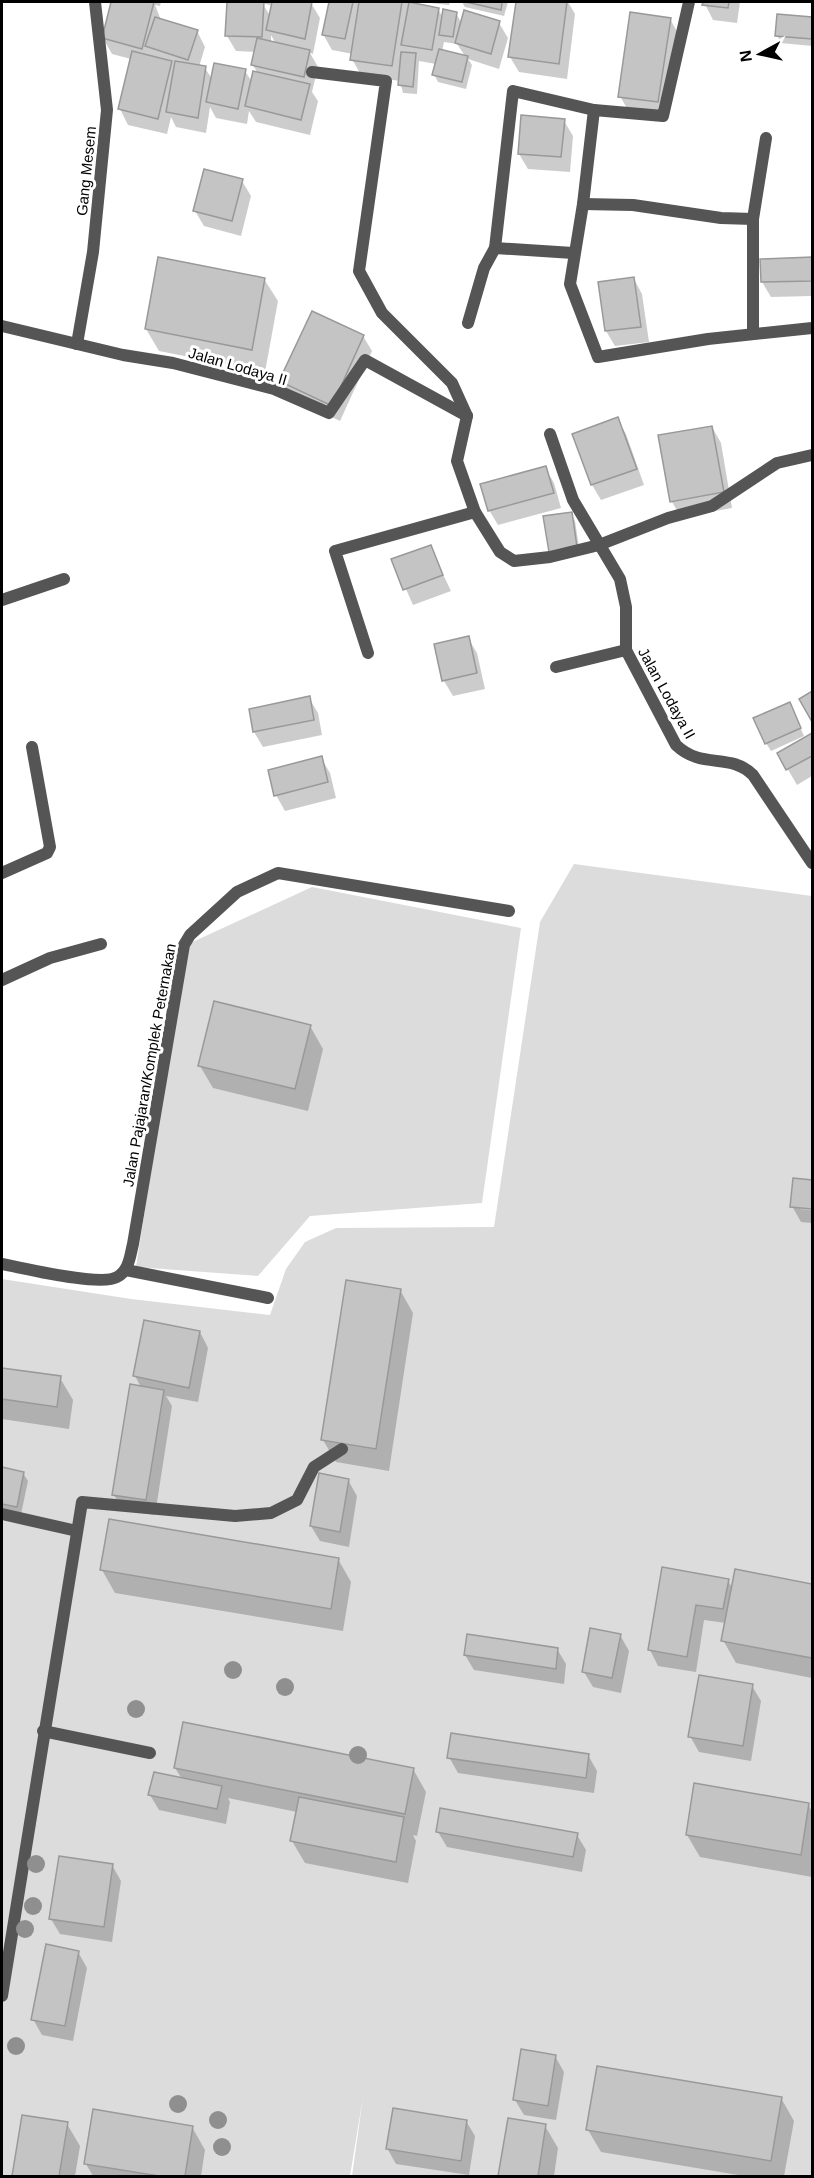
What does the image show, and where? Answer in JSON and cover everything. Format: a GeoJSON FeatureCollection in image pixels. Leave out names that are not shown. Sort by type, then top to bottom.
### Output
{"type":"FeatureCollection","features":[{"type":"Feature","properties":{"kind":"street","name":"Gang Mesem"},"geometry":{"type":"LineString","coordinates":[[77,344],[93,252],[107,110],[95,2]]}},
{"type":"Feature","properties":{"kind":"street"},"geometry":{"type":"LineString","coordinates":[[468,323],[484,268],[495,248],[513,91],[594,110],[663,117],[689,2]]}},
{"type":"Feature","properties":{"kind":"street"},"geometry":{"type":"LineString","coordinates":[[312,72],[386,81],[358,271],[381,313],[452,383],[468,416],[457,462],[475,512],[500,552],[514,561],[550,557],[599,545],[668,518],[712,506],[777,462],[813,455]]}},
{"type":"Feature","properties":{"kind":"street"},"geometry":{"type":"LineString","coordinates":[[594,110],[583,204],[573,253],[570,284],[598,357],[675,343],[813,328]]}},
{"type":"Feature","properties":{"kind":"street"},"geometry":{"type":"LineString","coordinates":[[753,334],[753,219],[766,138]]}},
{"type":"Feature","properties":{"kind":"street"},"geometry":{"type":"LineString","coordinates":[[583,204],[633,204],[721,218],[753,219]]}},
{"type":"Feature","properties":{"kind":"street"},"geometry":{"type":"LineString","coordinates":[[495,248],[573,253]]}},
{"type":"Feature","properties":{"kind":"street","name":"Jalan Lodaya II"},"geometry":{"type":"LineString","coordinates":[[2,326],[123,355],[173,363],[274,389],[329,413],[365,360],[468,416]]}},
{"type":"Feature","properties":{"kind":"street","name":"Jalan Lodaya II"},"geometry":{"type":"LineString","coordinates":[[550,434],[573,500],[620,579],[624,591],[626,650],[676,745],[687,756],[745,766],[813,863]]}},
{"type":"Feature","properties":{"kind":"street"},"geometry":{"type":"LineString","coordinates":[[368,653],[335,551],[475,512]]}},
{"type":"Feature","properties":{"kind":"street"},"geometry":{"type":"LineString","coordinates":[[2,600],[64,579]]}},
{"type":"Feature","properties":{"kind":"street"},"geometry":{"type":"LineString","coordinates":[[556,666],[626,650]]}},
{"type":"Feature","properties":{"kind":"street"},"geometry":{"type":"LineString","coordinates":[[2,873],[47,853],[50,847],[32,747]]}},
{"type":"Feature","properties":{"kind":"street","name":"Jalan Pajajaran/Komplek Peternakan"},"geometry":{"type":"LineString","coordinates":[[126,1270],[133,1244],[184,945],[190,935],[237,892],[278,873],[509,911]]}},
{"type":"Feature","properties":{"kind":"street"},"geometry":{"type":"LineString","coordinates":[[2,980],[50,958],[101,944]]}},
{"type":"Feature","properties":{"kind":"street"},"geometry":{"type":"LineString","coordinates":[[2,1264],[98,1281],[116,1278],[126,1270],[268,1298]]}},
{"type":"Feature","properties":{"kind":"street"},"geometry":{"type":"LineString","coordinates":[[2,1996],[43,1731],[82,1502],[235,1516],[271,1513],[297,1500],[314,1467],[342,1449]]}},
{"type":"Feature","properties":{"kind":"street"},"geometry":{"type":"LineString","coordinates":[[2,1514],[77,1530]]}},
{"type":"Feature","properties":{"kind":"street"},"geometry":{"type":"LineString","coordinates":[[43,1731],[150,1753]]}},
{"type":"Feature","properties":{"kind":"shaded area"},"geometry":{"type":"Polygon","coordinates":[[[574,864],[812,896],[812,2176],[352,2176],[363,2097],[350,2176],[2,2176],[2,1279],[131,1299],[270,1315],[286,1269],[305,1242],[336,1228],[494,1227],[540,922],[574,864]]]}},
{"type":"Feature","properties":{"kind":"shaded area"},"geometry":{"type":"Polygon","coordinates":[[[312,887],[521,928],[482,1203],[310,1216],[258,1276],[136,1267],[186,945],[312,887]]]}},
{"type":"Feature","properties":{"kind":"building"},"geometry":{"type":"Polygon","coordinates":[[[111,2],[154,2],[142,49],[102,38],[111,2]]]}},
{"type":"Feature","properties":{"kind":"building"},"geometry":{"type":"Polygon","coordinates":[[[227,2],[264,2],[262,37],[225,36],[227,2]]]}},
{"type":"Feature","properties":{"kind":"building"},"geometry":{"type":"Polygon","coordinates":[[[272,2],[312,2],[305,39],[266,30],[272,2]]]}},
{"type":"Feature","properties":{"kind":"building"},"geometry":{"type":"Polygon","coordinates":[[[329,2],[353,2],[345,39],[322,35],[329,2]]]}},
{"type":"Feature","properties":{"kind":"building"},"geometry":{"type":"Polygon","coordinates":[[[359,2],[402,2],[392,66],[350,60],[359,2]]]}},
{"type":"Feature","properties":{"kind":"building"},"geometry":{"type":"Polygon","coordinates":[[[409,2],[439,8],[432,50],[401,45],[409,2]]]}},
{"type":"Feature","properties":{"kind":"building"},"geometry":{"type":"Polygon","coordinates":[[[466,2],[502,2],[501,10],[466,2]]]}},
{"type":"Feature","properties":{"kind":"building"},"geometry":{"type":"Polygon","coordinates":[[[516,2],[567,2],[559,64],[508,57],[516,2]]]}},
{"type":"Feature","properties":{"kind":"building"},"geometry":{"type":"Polygon","coordinates":[[[703,2],[729,2],[728,8],[702,5],[703,2]]]}},
{"type":"Feature","properties":{"kind":"building"},"geometry":{"type":"Polygon","coordinates":[[[443,9],[457,12],[453,37],[439,35],[443,9]]]}},
{"type":"Feature","properties":{"kind":"building"},"geometry":{"type":"Polygon","coordinates":[[[464,10],[500,21],[491,54],[455,43],[464,10]]]}},
{"type":"Feature","properties":{"kind":"building"},"geometry":{"type":"Polygon","coordinates":[[[630,12],[671,18],[658,102],[618,97],[630,12]]]}},
{"type":"Feature","properties":{"kind":"building"},"geometry":{"type":"Polygon","coordinates":[[[777,14],[812,17],[812,39],[775,36],[777,14]]]}},
{"type":"Feature","properties":{"kind":"building"},"geometry":{"type":"Polygon","coordinates":[[[155,17],[198,30],[188,60],[145,46],[155,17]]]}},
{"type":"Feature","properties":{"kind":"building"},"geometry":{"type":"Polygon","coordinates":[[[257,38],[310,50],[304,77],[251,65],[257,38]]]}},
{"type":"Feature","properties":{"kind":"building"},"geometry":{"type":"Polygon","coordinates":[[[439,49],[468,56],[462,82],[432,75],[439,49]]]}},
{"type":"Feature","properties":{"kind":"building"},"geometry":{"type":"Polygon","coordinates":[[[132,51],[172,61],[158,119],[118,109],[132,51]]]}},
{"type":"Feature","properties":{"kind":"building"},"geometry":{"type":"Polygon","coordinates":[[[401,52],[416,53],[413,87],[398,85],[401,52]]]}},
{"type":"Feature","properties":{"kind":"building"},"geometry":{"type":"Polygon","coordinates":[[[175,61],[206,66],[198,118],[166,112],[175,61]]]}},
{"type":"Feature","properties":{"kind":"building"},"geometry":{"type":"Polygon","coordinates":[[[214,63],[246,69],[238,109],[206,102],[214,63]]]}},
{"type":"Feature","properties":{"kind":"building"},"geometry":{"type":"Polygon","coordinates":[[[253,71],[310,84],[301,120],[245,106],[253,71]]]}},
{"type":"Feature","properties":{"kind":"building"},"geometry":{"type":"Polygon","coordinates":[[[521,115],[565,119],[561,157],[518,154],[521,115]]]}},
{"type":"Feature","properties":{"kind":"building"},"geometry":{"type":"Polygon","coordinates":[[[204,169],[243,179],[232,221],[193,211],[204,169]]]}},
{"type":"Feature","properties":{"kind":"building"},"geometry":{"type":"Polygon","coordinates":[[[158,257],[265,278],[252,350],[145,329],[158,257]]]}},
{"type":"Feature","properties":{"kind":"building"},"geometry":{"type":"Polygon","coordinates":[[[812,257],[812,281],[761,282],[760,259],[812,257]]]}},
{"type":"Feature","properties":{"kind":"building"},"geometry":{"type":"Polygon","coordinates":[[[634,277],[641,327],[605,331],[598,282],[634,277]]]}},
{"type":"Feature","properties":{"kind":"building"},"geometry":{"type":"Polygon","coordinates":[[[312,311],[364,335],[332,406],[279,381],[312,311]]]}},
{"type":"Feature","properties":{"kind":"building"},"geometry":{"type":"Polygon","coordinates":[[[618,417],[637,469],[591,485],[572,434],[618,417]]]}},
{"type":"Feature","properties":{"kind":"building"},"geometry":{"type":"Polygon","coordinates":[[[712,426],[724,492],[670,502],[658,435],[712,426]]]}},
{"type":"Feature","properties":{"kind":"building"},"geometry":{"type":"Polygon","coordinates":[[[546,466],[554,493],[488,511],[480,484],[546,466]]]}},
{"type":"Feature","properties":{"kind":"building"},"geometry":{"type":"Polygon","coordinates":[[[572,512],[577,547],[549,552],[543,516],[572,512]]]}},
{"type":"Feature","properties":{"kind":"building"},"geometry":{"type":"Polygon","coordinates":[[[431,545],[443,575],[403,590],[391,559],[431,545]]]}},
{"type":"Feature","properties":{"kind":"building"},"geometry":{"type":"Polygon","coordinates":[[[469,636],[477,673],[442,681],[434,644],[469,636]]]}},
{"type":"Feature","properties":{"kind":"building"},"geometry":{"type":"Polygon","coordinates":[[[812,691],[812,719],[811,720],[799,699],[812,691]]]}},
{"type":"Feature","properties":{"kind":"building"},"geometry":{"type":"Polygon","coordinates":[[[310,696],[314,720],[253,732],[249,709],[310,696]]]}},
{"type":"Feature","properties":{"kind":"building"},"geometry":{"type":"Polygon","coordinates":[[[790,702],[801,728],[765,744],[753,718],[790,702]]]}},
{"type":"Feature","properties":{"kind":"building"},"geometry":{"type":"Polygon","coordinates":[[[812,733],[812,756],[786,770],[777,753],[812,733]]]}},
{"type":"Feature","properties":{"kind":"building"},"geometry":{"type":"Polygon","coordinates":[[[322,756],[328,782],[274,796],[268,770],[322,756]]]}},
{"type":"Feature","properties":{"kind":"building"},"geometry":{"type":"Polygon","coordinates":[[[214,1001],[311,1025],[295,1089],[198,1066],[214,1001]]]}},
{"type":"Feature","properties":{"kind":"building"},"geometry":{"type":"Polygon","coordinates":[[[793,1178],[812,1180],[812,1209],[790,1207],[793,1178]]]}},
{"type":"Feature","properties":{"kind":"building"},"geometry":{"type":"Polygon","coordinates":[[[346,1280],[401,1289],[376,1449],[321,1440],[346,1280]]]}},
{"type":"Feature","properties":{"kind":"building"},"geometry":{"type":"Polygon","coordinates":[[[144,1320],[200,1331],[189,1388],[133,1376],[144,1320]]]}},
{"type":"Feature","properties":{"kind":"building"},"geometry":{"type":"Polygon","coordinates":[[[2,1368],[61,1376],[57,1407],[2,1399],[2,1368]]]}},
{"type":"Feature","properties":{"kind":"building"},"geometry":{"type":"Polygon","coordinates":[[[130,1384],[164,1390],[146,1500],[112,1495],[130,1384]]]}},
{"type":"Feature","properties":{"kind":"building"},"geometry":{"type":"Polygon","coordinates":[[[2,1467],[24,1472],[17,1507],[2,1504],[2,1467]]]}},
{"type":"Feature","properties":{"kind":"building"},"geometry":{"type":"Polygon","coordinates":[[[319,1473],[349,1479],[340,1532],[310,1526],[319,1473]]]}},
{"type":"Feature","properties":{"kind":"building"},"geometry":{"type":"Polygon","coordinates":[[[109,1519],[339,1558],[331,1609],[100,1570],[109,1519]]]}},
{"type":"Feature","properties":{"kind":"building"},"geometry":{"type":"Polygon","coordinates":[[[662,1567],[729,1579],[723,1609],[696,1605],[687,1657],[648,1650],[662,1567]]]}},
{"type":"Feature","properties":{"kind":"building"},"geometry":{"type":"Polygon","coordinates":[[[735,1569],[812,1584],[812,1658],[721,1641],[735,1569]]]}},
{"type":"Feature","properties":{"kind":"building"},"geometry":{"type":"Polygon","coordinates":[[[590,1628],[621,1634],[612,1678],[582,1672],[590,1628]]]}},
{"type":"Feature","properties":{"kind":"building"},"geometry":{"type":"Polygon","coordinates":[[[467,1634],[558,1648],[556,1669],[464,1655],[467,1634]]]}},
{"type":"Feature","properties":{"kind":"building"},"geometry":{"type":"Polygon","coordinates":[[[699,1675],[753,1684],[743,1746],[688,1737],[699,1675]]]}},
{"type":"Feature","properties":{"kind":"building"},"geometry":{"type":"Polygon","coordinates":[[[183,1722],[414,1768],[405,1814],[174,1768],[183,1722]]]}},
{"type":"Feature","properties":{"kind":"building"},"geometry":{"type":"Polygon","coordinates":[[[451,1733],[589,1754],[586,1778],[447,1758],[451,1733]]]}},
{"type":"Feature","properties":{"kind":"building"},"geometry":{"type":"Polygon","coordinates":[[[154,1772],[222,1786],[217,1809],[148,1795],[154,1772]]]}},
{"type":"Feature","properties":{"kind":"building"},"geometry":{"type":"Polygon","coordinates":[[[694,1783],[809,1803],[801,1855],[686,1835],[694,1783]]]}},
{"type":"Feature","properties":{"kind":"building"},"geometry":{"type":"Polygon","coordinates":[[[299,1797],[404,1817],[396,1862],[290,1841],[299,1797]]]}},
{"type":"Feature","properties":{"kind":"building"},"geometry":{"type":"Polygon","coordinates":[[[440,1808],[578,1833],[573,1857],[436,1832],[440,1808]]]}},
{"type":"Feature","properties":{"kind":"building"},"geometry":{"type":"Polygon","coordinates":[[[59,1856],[113,1864],[104,1927],[49,1919],[59,1856]]]}},
{"type":"Feature","properties":{"kind":"building"},"geometry":{"type":"Polygon","coordinates":[[[46,1944],[79,1951],[65,2026],[31,2020],[46,1944]]]}},
{"type":"Feature","properties":{"kind":"building"},"geometry":{"type":"Polygon","coordinates":[[[521,2049],[556,2055],[548,2106],[513,2100],[521,2049]]]}},
{"type":"Feature","properties":{"kind":"building"},"geometry":{"type":"Polygon","coordinates":[[[597,2066],[782,2097],[771,2161],[586,2130],[597,2066]]]}},
{"type":"Feature","properties":{"kind":"building"},"geometry":{"type":"Polygon","coordinates":[[[393,2108],[467,2120],[461,2161],[386,2149],[393,2108]]]}},
{"type":"Feature","properties":{"kind":"building"},"geometry":{"type":"Polygon","coordinates":[[[93,2109],[193,2126],[185,2176],[159,2176],[84,2164],[93,2109]]]}},
{"type":"Feature","properties":{"kind":"building"},"geometry":{"type":"Polygon","coordinates":[[[22,2115],[68,2122],[59,2176],[12,2176],[22,2115]]]}},
{"type":"Feature","properties":{"kind":"building"},"geometry":{"type":"Polygon","coordinates":[[[508,2118],[546,2124],[538,2176],[498,2176],[508,2118]]]}}]}
